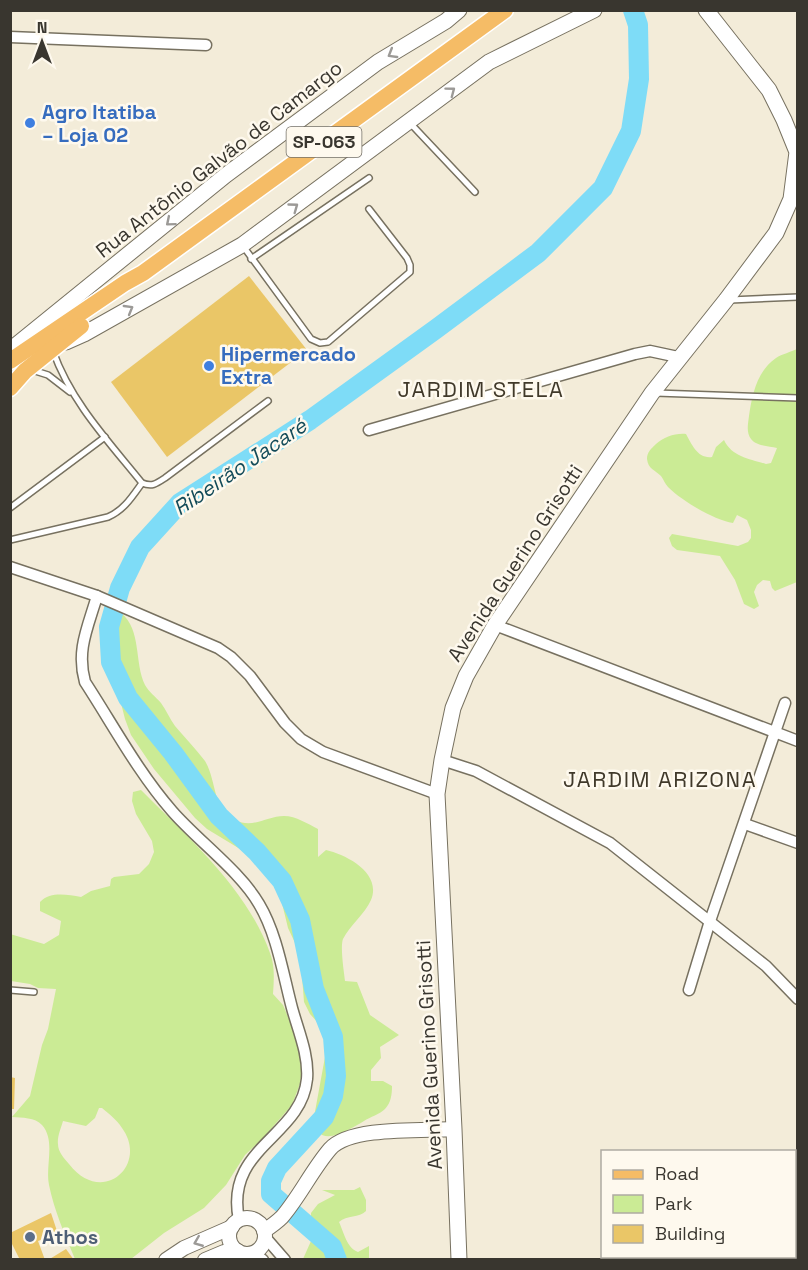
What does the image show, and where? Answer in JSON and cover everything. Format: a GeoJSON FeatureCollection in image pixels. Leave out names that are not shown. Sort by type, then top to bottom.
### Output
{"type":"FeatureCollection","features":[{"type":"Feature","properties":{"kind":"main road","name":"Rua Antônio Galvão de Camargo"},"geometry":{"type":"LineString","coordinates":[[10,350],[226,175],[378,62],[446,21],[459,10]]}},
{"type":"Feature","properties":{"kind":"main road","name":"SP-063"},"geometry":{"type":"LineString","coordinates":[[10,361],[143,273],[505,10]]}},
{"type":"Feature","properties":{"kind":"main road"},"geometry":{"type":"LineString","coordinates":[[55,347],[93,329],[242,245],[489,62],[594,10]]}},
{"type":"Feature","properties":{"kind":"main road","name":"Avenida Guerino Grisotti"},"geometry":{"type":"LineString","coordinates":[[459,1260],[437,794],[453,708],[466,676],[495,625],[652,393],[776,233],[791,199],[797,152],[784,120],[769,90],[706,10]]}},
{"type":"Feature","properties":{"kind":"main road","name":"SP-063"},"geometry":{"type":"LineString","coordinates":[[10,388],[28,368],[128,289],[143,273]]}},
{"type":"Feature","properties":{"kind":"street"},"geometry":{"type":"LineString","coordinates":[[10,37],[206,45]]}},
{"type":"Feature","properties":{"kind":"street"},"geometry":{"type":"LineString","coordinates":[[369,430],[635,354],[650,351],[678,357]]}},
{"type":"Feature","properties":{"kind":"street"},"geometry":{"type":"LineString","coordinates":[[10,567],[98,596],[218,648],[250,676],[285,723],[301,739],[323,752],[437,794]]}},
{"type":"Feature","properties":{"kind":"street"},"geometry":{"type":"LineString","coordinates":[[98,596],[82,644],[81,666],[85,682],[149,781],[172,811],[246,886],[259,904],[270,928],[308,1068],[305,1091],[294,1113],[249,1161],[241,1176],[235,1223],[229,1238],[233,1247],[229,1254]]}},
{"type":"Feature","properties":{"kind":"street"},"geometry":{"type":"LineString","coordinates":[[495,625],[798,741]]}},
{"type":"Feature","properties":{"kind":"street"},"geometry":{"type":"LineString","coordinates":[[689,990],[710,921],[785,703]]}},
{"type":"Feature","properties":{"kind":"street"},"geometry":{"type":"LineString","coordinates":[[442,760],[476,771],[610,843],[766,966],[798,999]]}},
{"type":"Feature","properties":{"kind":"street"},"geometry":{"type":"LineString","coordinates":[[745,824],[798,843]]}},
{"type":"Feature","properties":{"kind":"street"},"geometry":{"type":"LineString","coordinates":[[204,1260],[229,1254],[248,1253],[258,1256],[264,1234],[281,1218],[330,1148],[342,1139],[375,1133],[454,1130]]}},
{"type":"Feature","properties":{"kind":"street"},"geometry":{"type":"LineString","coordinates":[[166,1260],[184,1248],[249,1218],[259,1222],[264,1234],[285,1260]]}},
{"type":"Feature","properties":{"kind":"lane"},"geometry":{"type":"LineString","coordinates":[[410,122],[475,192]]}},
{"type":"Feature","properties":{"kind":"lane"},"geometry":{"type":"LineString","coordinates":[[251,259],[369,178]]}},
{"type":"Feature","properties":{"kind":"lane"},"geometry":{"type":"LineString","coordinates":[[242,245],[311,339],[320,344],[328,342],[410,273],[407,258],[369,209]]}},
{"type":"Feature","properties":{"kind":"lane"},"geometry":{"type":"LineString","coordinates":[[260,232],[272,246]]}},
{"type":"Feature","properties":{"kind":"lane"},"geometry":{"type":"LineString","coordinates":[[726,300],[798,297]]}},
{"type":"Feature","properties":{"kind":"lane"},"geometry":{"type":"LineString","coordinates":[[55,347],[65,380],[75,397],[142,483],[150,486],[156,484],[268,401]]}},
{"type":"Feature","properties":{"kind":"lane"},"geometry":{"type":"LineString","coordinates":[[28,368],[48,375],[75,397]]}},
{"type":"Feature","properties":{"kind":"lane"},"geometry":{"type":"LineString","coordinates":[[652,393],[798,398]]}},
{"type":"Feature","properties":{"kind":"lane"},"geometry":{"type":"LineString","coordinates":[[10,508],[105,437]]}},
{"type":"Feature","properties":{"kind":"lane"},"geometry":{"type":"LineString","coordinates":[[10,540],[108,518],[118,513],[126,505],[142,483]]}},
{"type":"Feature","properties":{"kind":"lane"},"geometry":{"type":"LineString","coordinates":[[10,990],[34,992]]}},
{"type":"Feature","properties":{"kind":"green space"},"geometry":{"type":"Polygon","coordinates":[[[797,349],[797,582],[775,591],[770,581],[763,580],[754,592],[759,606],[754,609],[744,604],[735,580],[720,556],[677,550],[672,546],[669,538],[672,534],[738,546],[748,542],[751,538],[747,520],[737,515],[733,523],[725,521],[690,504],[668,487],[661,476],[649,465],[647,457],[651,449],[663,439],[686,434],[699,454],[703,456],[712,457],[716,447],[724,440],[727,446],[737,454],[766,464],[771,463],[777,448],[756,443],[748,434],[752,400],[756,384],[770,363],[797,349]]]}},
{"type":"Feature","properties":{"kind":"green space"},"geometry":{"type":"Polygon","coordinates":[[[121,613],[128,620],[135,637],[145,685],[161,703],[175,726],[205,761],[222,809],[235,820],[248,823],[284,816],[302,821],[318,829],[318,857],[326,850],[343,856],[360,867],[372,882],[371,900],[343,939],[345,981],[357,982],[370,1015],[399,1035],[380,1047],[381,1058],[371,1070],[371,1081],[383,1081],[392,1086],[389,1104],[385,1109],[342,1133],[326,1136],[320,1134],[316,1128],[314,1117],[325,1057],[325,1038],[320,1025],[310,1014],[304,1002],[301,963],[297,947],[288,928],[280,895],[256,862],[240,849],[207,829],[195,818],[154,769],[131,735],[109,656],[112,627],[121,613]]]}},
{"type":"Feature","properties":{"kind":"green space"},"geometry":{"type":"Polygon","coordinates":[[[141,790],[177,826],[214,865],[247,907],[272,958],[273,994],[283,1005],[294,1031],[302,1069],[300,1084],[292,1105],[245,1155],[226,1185],[204,1208],[164,1233],[131,1259],[75,1259],[49,1185],[49,1146],[46,1131],[36,1121],[12,1117],[30,1096],[56,989],[38,988],[30,984],[11,981],[10,934],[44,944],[59,935],[61,921],[40,911],[40,902],[49,896],[81,897],[91,891],[110,886],[111,879],[114,877],[139,874],[149,864],[154,852],[152,841],[136,814],[132,801],[133,792],[141,790]],[[99,1108],[95,1118],[86,1126],[63,1121],[58,1138],[59,1150],[69,1164],[82,1176],[95,1182],[107,1181],[118,1176],[126,1167],[130,1155],[129,1142],[122,1128],[102,1108],[99,1108]]]}},
{"type":"Feature","properties":{"kind":"green space"},"geometry":{"type":"Polygon","coordinates":[[[360,1187],[366,1200],[366,1211],[339,1222],[346,1240],[354,1250],[358,1252],[369,1246],[369,1259],[303,1259],[311,1241],[311,1213],[318,1204],[335,1195],[322,1190],[354,1190],[360,1187]]]}},
{"type":"Feature","properties":{"kind":"building","name":"Hipermercado Extra"},"geometry":{"type":"Polygon","coordinates":[[[249,276],[307,350],[167,457],[111,382],[249,276]]]}},
{"type":"Feature","properties":{"kind":"building"},"geometry":{"type":"Polygon","coordinates":[[[10,1077],[15,1078],[14,1109],[10,1109],[10,1077]]]}},
{"type":"Feature","properties":{"kind":"building","name":"Athos"},"geometry":{"type":"Polygon","coordinates":[[[51,1213],[58,1234],[38,1241],[45,1260],[20,1260],[10,1240],[10,1233],[51,1213]]]}},
{"type":"Feature","properties":{"kind":"building","name":"Athos"},"geometry":{"type":"Polygon","coordinates":[[[66,1249],[74,1260],[48,1260],[66,1249]]]}},
{"type":"Feature","properties":{"kind":"waterway","name":"Ribeirão Jacaré"},"geometry":{"type":"LineString","coordinates":[[337,1260],[332,1247],[271,1194],[271,1181],[277,1168],[324,1117],[333,1096],[336,1076],[333,1037],[314,989],[300,920],[282,881],[257,852],[219,816],[173,753],[128,698],[111,662],[109,627],[120,588],[140,547],[180,503],[310,420],[436,329],[538,253],[603,188],[631,131],[639,79],[638,25],[633,10]]}},
{"type":"Feature","properties":{"kind":"place","name":"Agro Itatiba – Loja 02"},"geometry":{"type":"Point","coordinates":[30,123]}},
{"type":"Feature","properties":{"kind":"place","name":"Hipermercado Extra"},"geometry":{"type":"Point","coordinates":[209,366]}},
{"type":"Feature","properties":{"kind":"place","name":"Athos"},"geometry":{"type":"Point","coordinates":[30,1237]}},
{"type":"Feature","properties":{"kind":"district","name":"JARDIM STELA"},"geometry":{"type":"Point","coordinates":[481,389]}},
{"type":"Feature","properties":{"kind":"district","name":"JARDIM ARIZONA"},"geometry":{"type":"Point","coordinates":[660,779]}}]}
